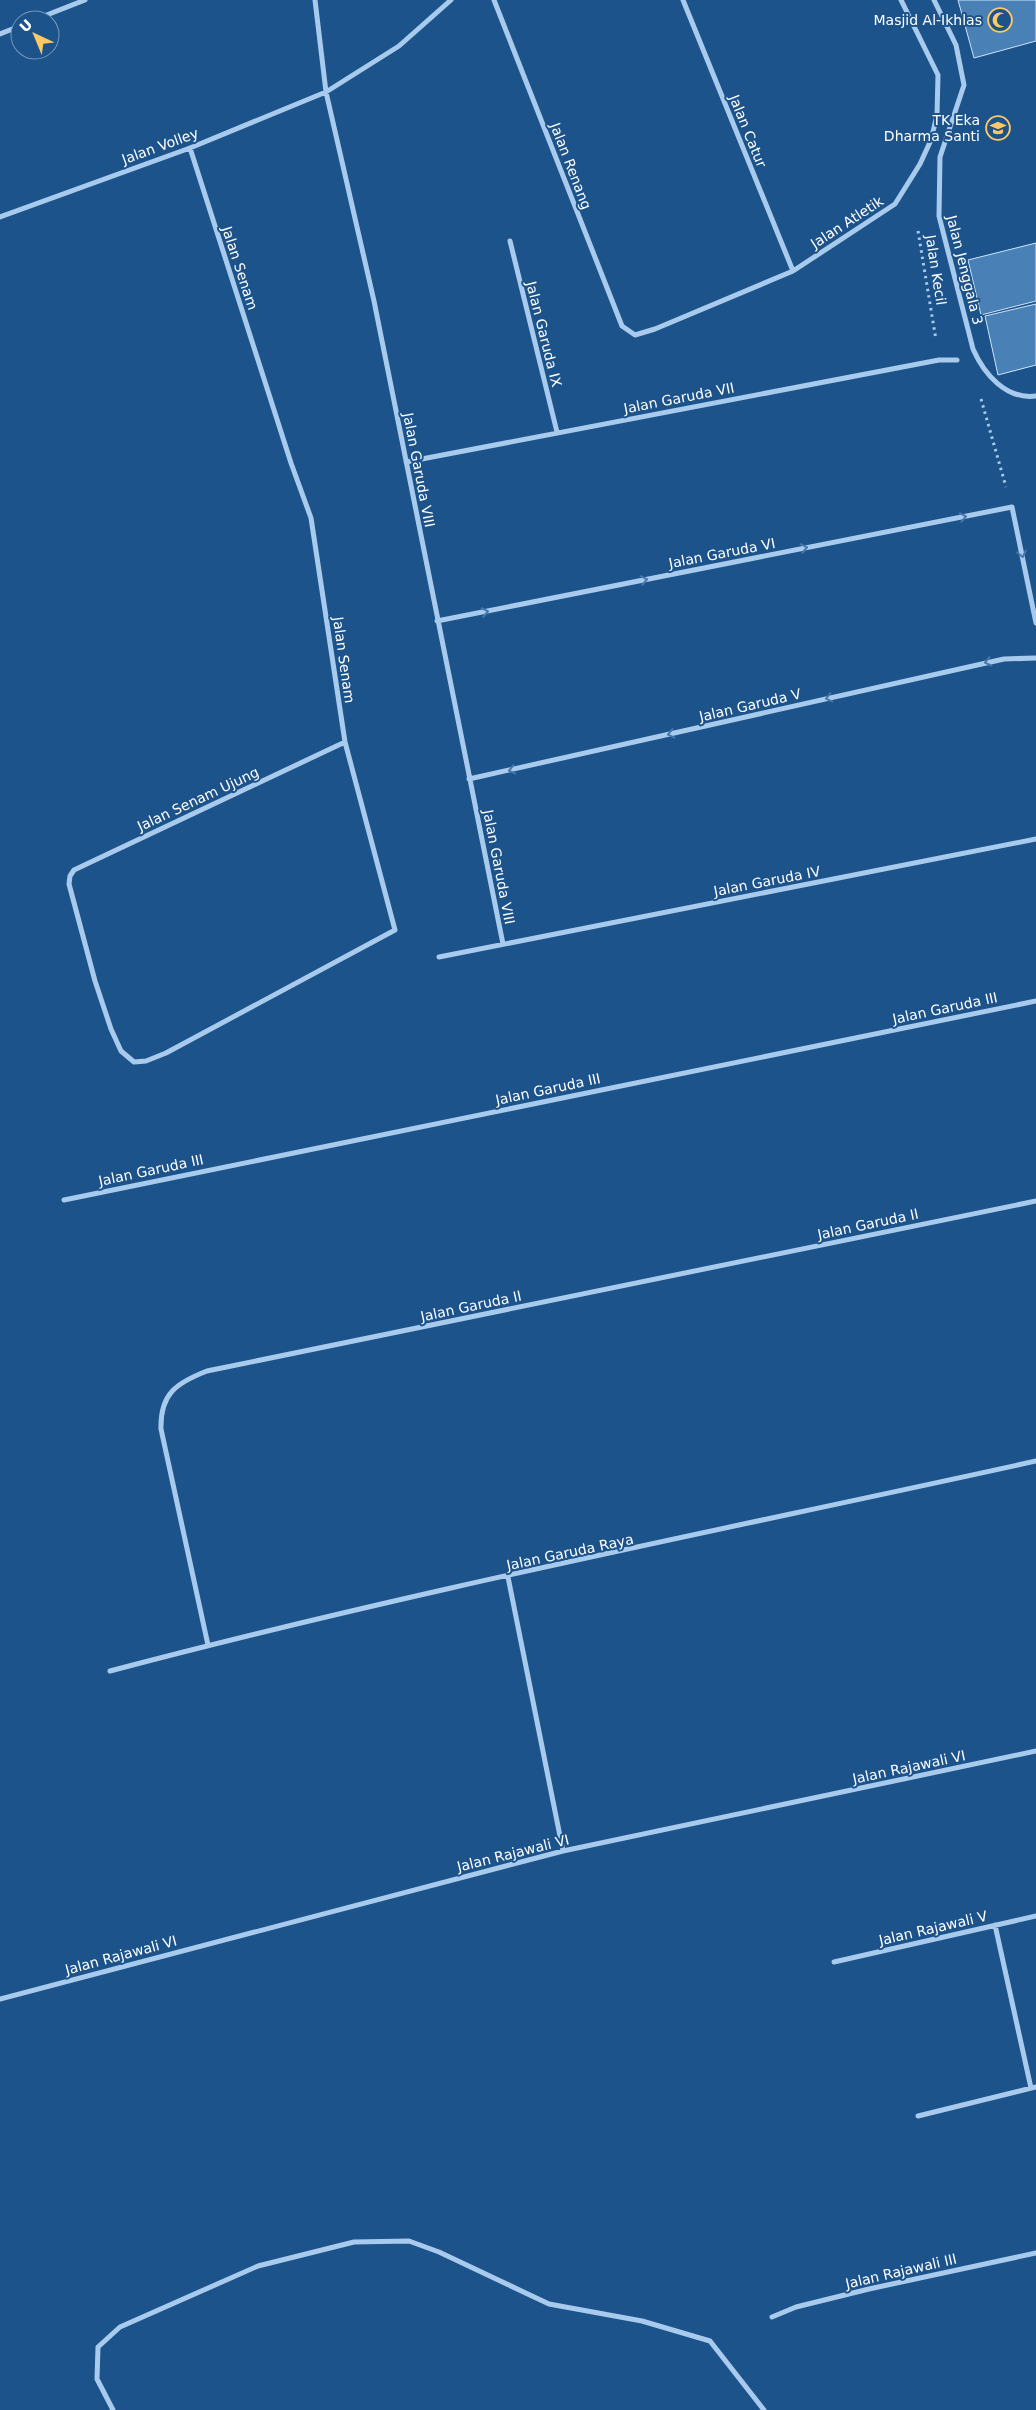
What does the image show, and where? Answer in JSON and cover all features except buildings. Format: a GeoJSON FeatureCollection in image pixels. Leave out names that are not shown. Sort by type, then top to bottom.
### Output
{"type":"FeatureCollection","features":[{"type":"Feature","properties":{"kind":"street"},"geometry":{"type":"LineString","coordinates":[[59,10],[84,0]]}},
{"type":"Feature","properties":{"kind":"street","name":"Jalan Garuda VIII"},"geometry":{"type":"LineString","coordinates":[[315,0],[326,92],[374,301],[503,944]]}},
{"type":"Feature","properties":{"kind":"street","name":"Jalan Volley"},"geometry":{"type":"LineString","coordinates":[[0,217],[190,148],[326,92],[400,46],[451,0]]}},
{"type":"Feature","properties":{"kind":"street","name":"Jalan Renang"},"geometry":{"type":"LineString","coordinates":[[494,0],[622,326],[635,335]]}},
{"type":"Feature","properties":{"kind":"street","name":"Jalan Catur"},"geometry":{"type":"LineString","coordinates":[[683,0],[792,270]]}},
{"type":"Feature","properties":{"kind":"street","name":"Jalan Atletik"},"geometry":{"type":"LineString","coordinates":[[635,335],[655,329],[792,270],[895,204],[920,164],[937,115],[938,75],[901,0]]}},
{"type":"Feature","properties":{"kind":"street","name":"Jalan Jenggala 3"},"geometry":{"type":"LineString","coordinates":[[934,0],[956,45],[964,84],[940,158],[939,216],[973,349],[981,367],[997,384],[1025,398],[1036,396]]}},
{"type":"Feature","properties":{"kind":"street","name":"Jalan Senam"},"geometry":{"type":"LineString","coordinates":[[166,1054],[395,930],[345,742],[312,518],[291,462],[190,148]]}},
{"type":"Feature","properties":{"kind":"street","name":"Jalan Garuda IX"},"geometry":{"type":"LineString","coordinates":[[510,240],[557,432]]}},
{"type":"Feature","properties":{"kind":"street","name":"Jalan Garuda VII"},"geometry":{"type":"LineString","coordinates":[[406,462],[939,360],[957,360]]}},
{"type":"Feature","properties":{"kind":"street"},"geometry":{"type":"LineString","coordinates":[[1012,507],[1036,623]]}},
{"type":"Feature","properties":{"kind":"street","name":"Jalan Garuda VI"},"geometry":{"type":"LineString","coordinates":[[437,621],[1012,507]]}},
{"type":"Feature","properties":{"kind":"street","name":"Jalan Garuda V"},"geometry":{"type":"LineString","coordinates":[[469,779],[1004,659],[1036,658]]}},
{"type":"Feature","properties":{"kind":"street","name":"Jalan Senam Ujung"},"geometry":{"type":"LineString","coordinates":[[166,1054],[146,1061],[134,1062],[121,1051],[96,981],[69,884],[70,876],[74,870],[345,742]]}},
{"type":"Feature","properties":{"kind":"street","name":"Jalan Garuda IV"},"geometry":{"type":"LineString","coordinates":[[439,957],[1036,839]]}},
{"type":"Feature","properties":{"kind":"street","name":"Jalan Garuda III"},"geometry":{"type":"LineString","coordinates":[[64,1200],[1036,1001]]}},
{"type":"Feature","properties":{"kind":"street","name":"Jalan Garuda II"},"geometry":{"type":"LineString","coordinates":[[208,1645],[161,1429],[160,1412],[168,1396],[178,1385],[194,1376],[207,1371],[1036,1201]]}},
{"type":"Feature","properties":{"kind":"street","name":"Jalan Garuda Raya"},"geometry":{"type":"LineString","coordinates":[[110,1671],[208,1645],[1036,1461]]}},
{"type":"Feature","properties":{"kind":"street"},"geometry":{"type":"LineString","coordinates":[[508,1577],[563,1852]]}},
{"type":"Feature","properties":{"kind":"street","name":"Jalan Rajawali VI"},"geometry":{"type":"LineString","coordinates":[[0,1998],[563,1852],[1036,1751]]}},
{"type":"Feature","properties":{"kind":"street","name":"Jalan Rajawali V"},"geometry":{"type":"LineString","coordinates":[[834,1962],[1036,1916]]}},
{"type":"Feature","properties":{"kind":"street"},"geometry":{"type":"LineString","coordinates":[[918,2116],[1033,2088],[995,1926]]}},
{"type":"Feature","properties":{"kind":"street"},"geometry":{"type":"LineString","coordinates":[[113,2410],[97,2379],[98,2346],[120,2327],[258,2266],[354,2242],[409,2241],[439,2252],[549,2304],[642,2321],[710,2341],[764,2410]]}},
{"type":"Feature","properties":{"kind":"street","name":"Jalan Rajawali III"},"geometry":{"type":"LineString","coordinates":[[772,2317],[796,2307],[860,2291],[1036,2253]]}},
{"type":"Feature","properties":{"kind":"path","name":"Jalan Kecil"},"geometry":{"type":"LineString","coordinates":[[917,224],[938,348]]}},
{"type":"Feature","properties":{"kind":"path"},"geometry":{"type":"LineString","coordinates":[[980,393],[1012,507]]}},
{"type":"Feature","properties":{"kind":"place","name":"Masjid Al-Ikhlas"},"geometry":{"type":"Point","coordinates":[1000,20]}},
{"type":"Feature","properties":{"kind":"place","name":"TK Eka Dharma Santi"},"geometry":{"type":"Point","coordinates":[998,128]}}]}
